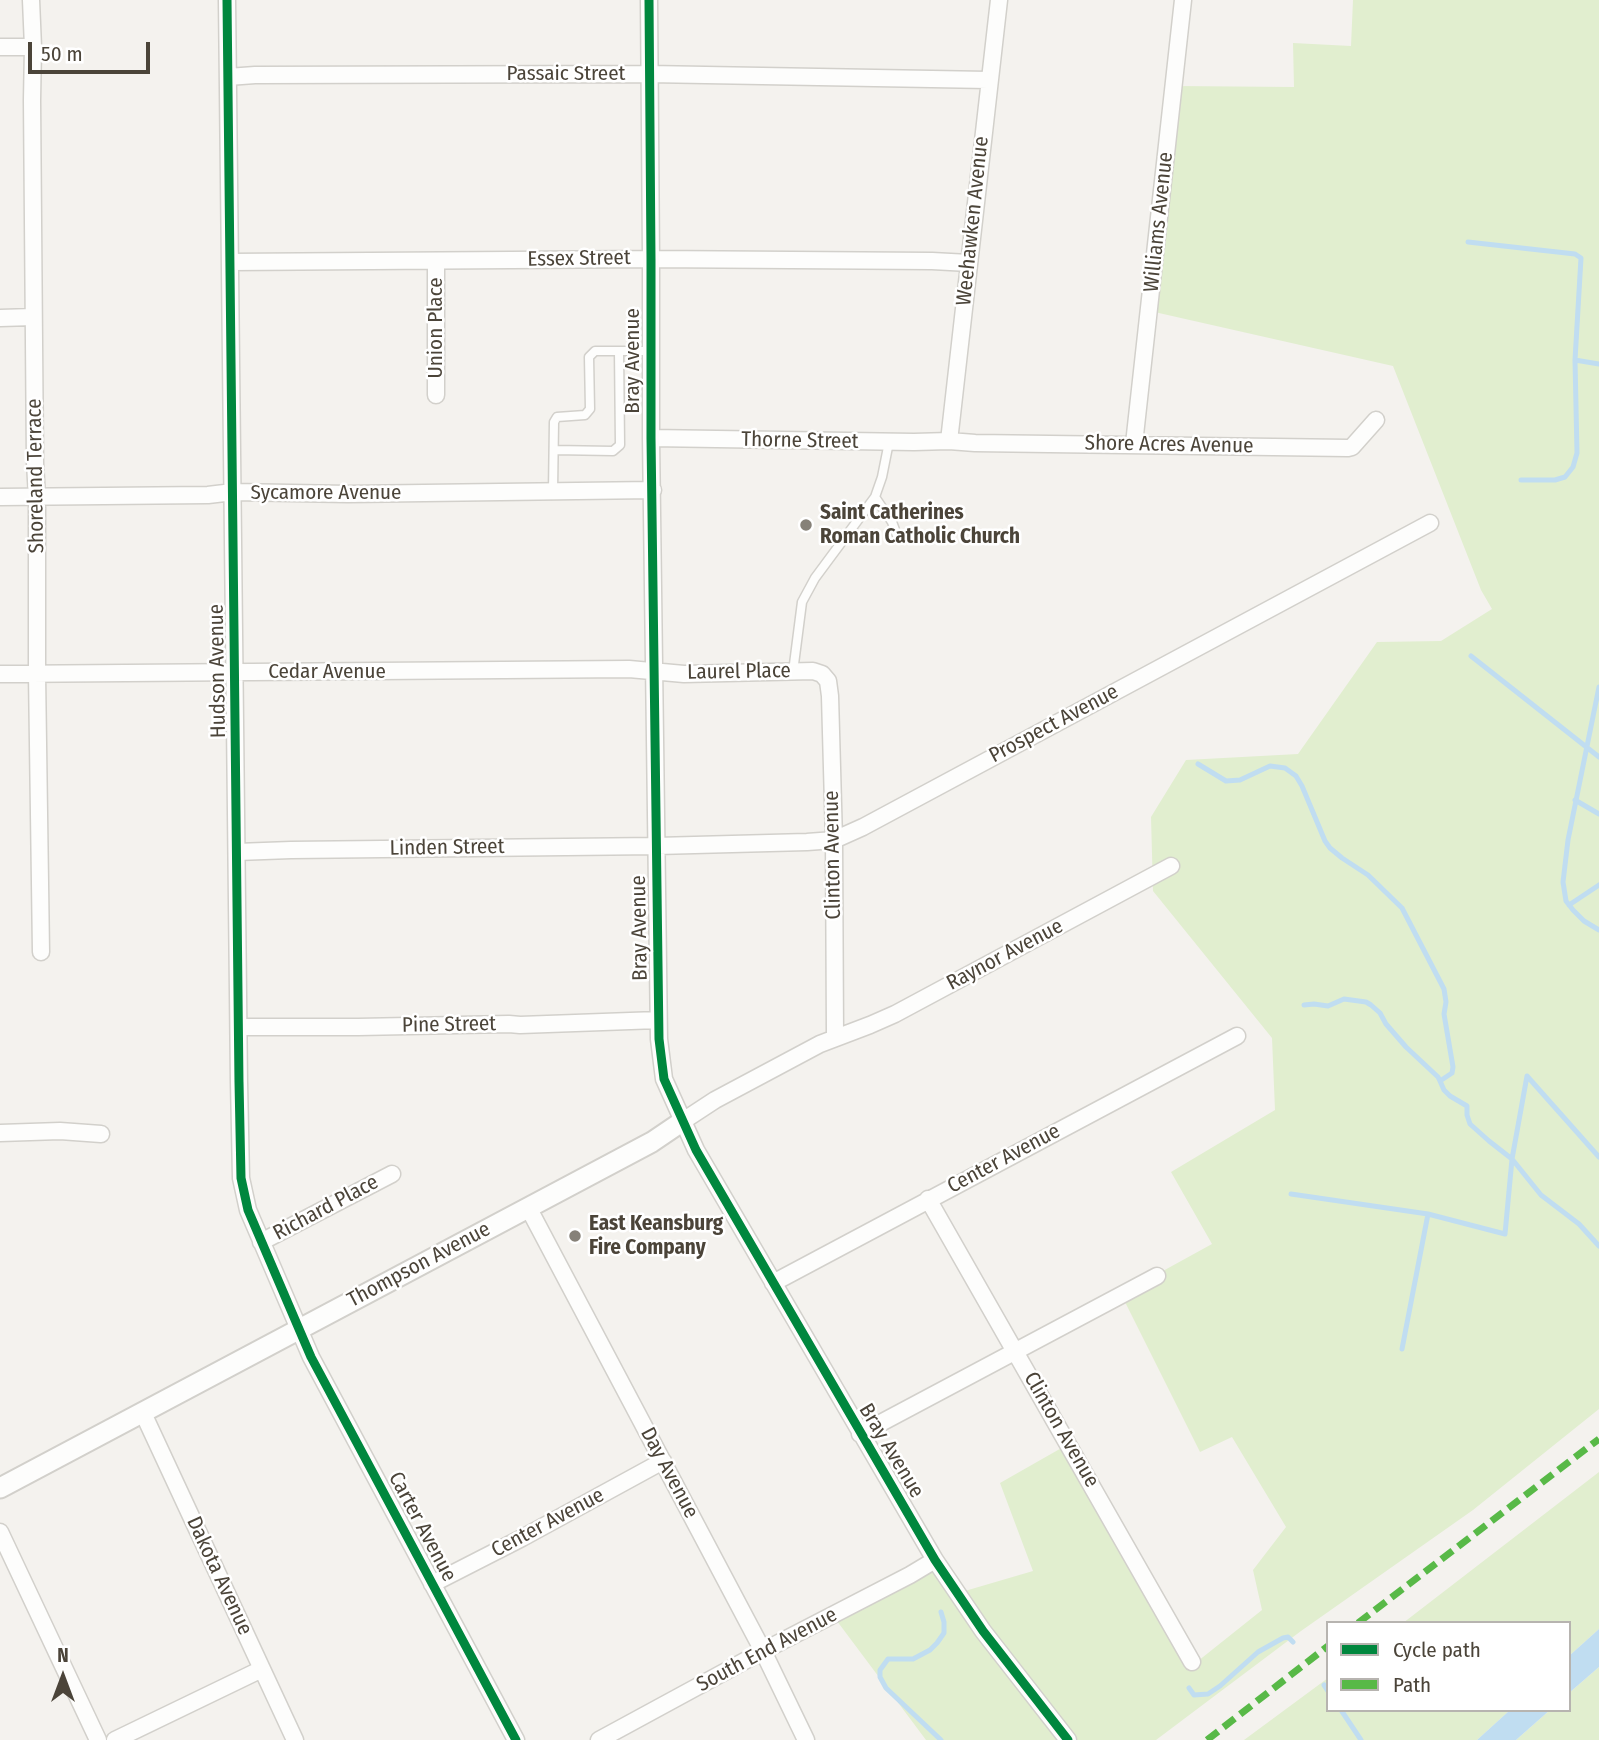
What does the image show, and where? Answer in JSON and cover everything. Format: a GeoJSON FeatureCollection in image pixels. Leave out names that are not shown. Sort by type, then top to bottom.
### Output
{"type":"FeatureCollection","features":[{"type":"Feature","properties":{"kind":"street","name":"Shoreland Terrace"},"geometry":{"type":"LineString","coordinates":[[31,0],[41,952]]}},
{"type":"Feature","properties":{"kind":"street","name":"Hudson Avenue"},"geometry":{"type":"LineString","coordinates":[[227,0],[241,1178],[248,1210],[300,1329]]}},
{"type":"Feature","properties":{"kind":"street","name":"Bray Avenue"},"geometry":{"type":"LineString","coordinates":[[649,0],[658,1020],[664,1079],[695,1150],[935,1560],[983,1631],[1068,1740]]}},
{"type":"Feature","properties":{"kind":"street","name":"Weehawken Avenue"},"geometry":{"type":"LineString","coordinates":[[949,441],[999,0]]}},
{"type":"Feature","properties":{"kind":"street","name":"Williams Avenue"},"geometry":{"type":"LineString","coordinates":[[1134,444],[1183,0]]}},
{"type":"Feature","properties":{"kind":"street"},"geometry":{"type":"LineString","coordinates":[[0,47],[33,47]]}},
{"type":"Feature","properties":{"kind":"street","name":"Passaic Street"},"geometry":{"type":"LineString","coordinates":[[228,77],[649,74],[988,80]]}},
{"type":"Feature","properties":{"kind":"street","name":"Essex Street"},"geometry":{"type":"LineString","coordinates":[[230,262],[651,259],[969,263]]}},
{"type":"Feature","properties":{"kind":"street","name":"Union Place"},"geometry":{"type":"LineString","coordinates":[[436,261],[436,396]]}},
{"type":"Feature","properties":{"kind":"street"},"geometry":{"type":"LineString","coordinates":[[0,318],[33,317]]}},
{"type":"Feature","properties":{"kind":"street","name":"Shore Acres Avenue"},"geometry":{"type":"LineString","coordinates":[[949,441],[1348,448],[1352,447],[1376,419]]}},
{"type":"Feature","properties":{"kind":"street","name":"Thorne Street"},"geometry":{"type":"LineString","coordinates":[[651,438],[949,441]]}},
{"type":"Feature","properties":{"kind":"street","name":"Sycamore Avenue"},"geometry":{"type":"LineString","coordinates":[[0,497],[208,495],[233,492],[348,494],[653,490]]}},
{"type":"Feature","properties":{"kind":"street","name":"Prospect Avenue"},"geometry":{"type":"LineString","coordinates":[[656,846],[834,840],[863,827],[1430,523]]}},
{"type":"Feature","properties":{"kind":"street","name":"Cedar Avenue"},"geometry":{"type":"LineString","coordinates":[[0,674],[629,669],[655,671]]}},
{"type":"Feature","properties":{"kind":"street","name":"Laurel Place"},"geometry":{"type":"LineString","coordinates":[[655,671],[684,674],[813,671],[822,674]]}},
{"type":"Feature","properties":{"kind":"street","name":"Clinton Avenue"},"geometry":{"type":"LineString","coordinates":[[822,674],[828,681],[830,696],[835,1037]]}},
{"type":"Feature","properties":{"kind":"street","name":"Linden Street"},"geometry":{"type":"LineString","coordinates":[[237,852],[291,849],[656,846]]}},
{"type":"Feature","properties":{"kind":"street","name":"Raynor Avenue"},"geometry":{"type":"LineString","coordinates":[[835,1037],[895,1014],[1171,866]]}},
{"type":"Feature","properties":{"kind":"street","name":"Pine Street"},"geometry":{"type":"LineString","coordinates":[[239,1027],[520,1025],[658,1020]]}},
{"type":"Feature","properties":{"kind":"street","name":"Center Avenue"},"geometry":{"type":"LineString","coordinates":[[773,1283],[1237,1036]]}},
{"type":"Feature","properties":{"kind":"street","name":"Thompson Avenue"},"geometry":{"type":"LineString","coordinates":[[0,1488],[652,1142],[715,1100],[835,1037]]}},
{"type":"Feature","properties":{"kind":"street"},"geometry":{"type":"LineString","coordinates":[[0,1133],[60,1131],[101,1134]]}},
{"type":"Feature","properties":{"kind":"street","name":"Richard Place"},"geometry":{"type":"LineString","coordinates":[[261,1242],[392,1174]]}},
{"type":"Feature","properties":{"kind":"street","name":"Clinton Avenue"},"geometry":{"type":"LineString","coordinates":[[929,1199],[1192,1662]]}},
{"type":"Feature","properties":{"kind":"street","name":"Day Avenue"},"geometry":{"type":"LineString","coordinates":[[528,1207],[764,1651],[806,1740]]}},
{"type":"Feature","properties":{"kind":"street"},"geometry":{"type":"LineString","coordinates":[[860,1434],[1157,1276]]}},
{"type":"Feature","properties":{"kind":"street","name":"Carter Avenue"},"geometry":{"type":"LineString","coordinates":[[300,1329],[311,1357],[516,1740]]}},
{"type":"Feature","properties":{"kind":"street","name":"Dakota Avenue"},"geometry":{"type":"LineString","coordinates":[[143,1413],[295,1740]]}},
{"type":"Feature","properties":{"kind":"street","name":"Center Avenue"},"geometry":{"type":"LineString","coordinates":[[432,1584],[663,1461]]}},
{"type":"Feature","properties":{"kind":"street"},"geometry":{"type":"LineString","coordinates":[[0,1532],[98,1740]]}},
{"type":"Feature","properties":{"kind":"street","name":"South End Avenue"},"geometry":{"type":"LineString","coordinates":[[599,1740],[910,1576],[935,1560]]}},
{"type":"Feature","properties":{"kind":"street"},"geometry":{"type":"LineString","coordinates":[[115,1740],[262,1669]]}},
{"type":"Feature","properties":{"kind":"lane"},"geometry":{"type":"LineString","coordinates":[[553,491],[554,422],[557,416],[585,415],[590,409],[589,356],[594,351],[650,351]]}},
{"type":"Feature","properties":{"kind":"lane"},"geometry":{"type":"LineString","coordinates":[[554,450],[613,451],[620,445],[619,351]]}},
{"type":"Feature","properties":{"kind":"lane"},"geometry":{"type":"LineString","coordinates":[[793,672],[802,603],[815,578],[875,497],[889,442]]}},
{"type":"Feature","properties":{"kind":"lane"},"geometry":{"type":"LineString","coordinates":[[875,497],[892,523],[898,538]]}},
{"type":"Feature","properties":{"kind":"green space"},"geometry":{"type":"Polygon","coordinates":[[[1353,0],[1599,0],[1599,1409],[1473,1510],[1301,1631],[1156,1740],[926,1740],[834,1617],[937,1558],[958,1593],[1033,1571],[1000,1483],[1072,1442],[1198,1661],[1262,1610],[1253,1570],[1286,1527],[1232,1437],[1200,1452],[1121,1294],[1212,1244],[1171,1172],[1275,1110],[1272,1038],[1153,891],[1151,817],[1186,760],[1298,754],[1377,642],[1441,641],[1492,609],[1481,590],[1393,366],[1150,311],[1175,86],[1294,87],[1293,43],[1351,46],[1353,0]]]}},
{"type":"Feature","properties":{"kind":"green space"},"geometry":{"type":"Polygon","coordinates":[[[1599,1472],[1599,1629],[1571,1654],[1571,1621],[1406,1621],[1599,1472]]]}},
{"type":"Feature","properties":{"kind":"green space"},"geometry":{"type":"Polygon","coordinates":[[[1599,1667],[1599,1740],[1516,1740],[1548,1712],[1571,1712],[1571,1691],[1599,1667]]]}},
{"type":"Feature","properties":{"kind":"green space"},"geometry":{"type":"Polygon","coordinates":[[[1326,1679],[1326,1712],[1508,1712],[1477,1740],[1244,1740],[1326,1679]]]}},
{"type":"Feature","properties":{"kind":"water"},"geometry":{"type":"Polygon","coordinates":[[[1599,1629],[1599,1667],[1571,1691],[1571,1654],[1599,1629]]]}},
{"type":"Feature","properties":{"kind":"water"},"geometry":{"type":"Polygon","coordinates":[[[1508,1712],[1548,1712],[1516,1740],[1477,1740],[1508,1712]]]}},
{"type":"Feature","properties":{"kind":"waterway"},"geometry":{"type":"LineString","coordinates":[[1468,242],[1575,254],[1581,258],[1575,360],[1577,453],[1573,467],[1565,477],[1555,480],[1521,480]]}},
{"type":"Feature","properties":{"kind":"waterway"},"geometry":{"type":"LineString","coordinates":[[1575,360],[1599,364]]}},
{"type":"Feature","properties":{"kind":"waterway"},"geometry":{"type":"LineString","coordinates":[[1471,656],[1599,757]]}},
{"type":"Feature","properties":{"kind":"waterway"},"geometry":{"type":"LineString","coordinates":[[1599,687],[1568,840],[1563,882],[1566,901],[1584,921],[1599,930]]}},
{"type":"Feature","properties":{"kind":"waterway"},"geometry":{"type":"LineString","coordinates":[[1198,764],[1226,781],[1240,780],[1270,766],[1285,768],[1296,776],[1325,841],[1342,858],[1368,875],[1402,908],[1444,989],[1444,1014],[1453,1067],[1452,1073],[1440,1081],[1444,1090],[1467,1106],[1470,1124],[1512,1159],[1541,1195],[1579,1224],[1599,1246]]}},
{"type":"Feature","properties":{"kind":"waterway"},"geometry":{"type":"LineString","coordinates":[[1575,800],[1599,814]]}},
{"type":"Feature","properties":{"kind":"waterway"},"geometry":{"type":"LineString","coordinates":[[1569,905],[1599,885]]}},
{"type":"Feature","properties":{"kind":"waterway"},"geometry":{"type":"LineString","coordinates":[[1304,1005],[1328,1006],[1344,999],[1366,1002],[1380,1013],[1406,1047],[1440,1081]]}},
{"type":"Feature","properties":{"kind":"waterway"},"geometry":{"type":"LineString","coordinates":[[1291,1194],[1428,1214],[1505,1234],[1512,1159],[1527,1076],[1599,1157]]}},
{"type":"Feature","properties":{"kind":"waterway"},"geometry":{"type":"LineString","coordinates":[[1402,1349],[1428,1214]]}},
{"type":"Feature","properties":{"kind":"waterway"},"geometry":{"type":"LineString","coordinates":[[941,1612],[944,1633],[937,1643],[913,1659],[888,1659],[880,1670],[880,1677],[886,1688],[941,1740]]}},
{"type":"Feature","properties":{"kind":"waterway"},"geometry":{"type":"LineString","coordinates":[[1189,1688],[1194,1695],[1208,1694],[1258,1652],[1283,1638],[1288,1637],[1293,1642]]}},
{"type":"Feature","properties":{"kind":"waterway"},"geometry":{"type":"LineString","coordinates":[[1342,1712],[1361,1740]]}},
{"type":"Feature","properties":{"kind":"marked path"},"geometry":{"type":"LineString","coordinates":[[1361,1621],[1599,1439]]}},
{"type":"Feature","properties":{"kind":"marked path"},"geometry":{"type":"LineString","coordinates":[[1207,1740],[1326,1648]]}},
{"type":"Feature","properties":{"kind":"cycle path"},"geometry":{"type":"LineString","coordinates":[[227,0],[241,1178],[248,1210],[311,1357],[516,1740]]}},
{"type":"Feature","properties":{"kind":"cycle path"},"geometry":{"type":"LineString","coordinates":[[649,0],[651,438],[659,1039],[664,1079],[696,1150],[935,1560],[983,1631],[1068,1740]]}},
{"type":"Feature","properties":{"kind":"place","name":"Saint Catherines Roman Catholic Church"},"geometry":{"type":"Point","coordinates":[806,525]}},
{"type":"Feature","properties":{"kind":"place","name":"East Keansburg Fire Company"},"geometry":{"type":"Point","coordinates":[575,1236]}}]}
